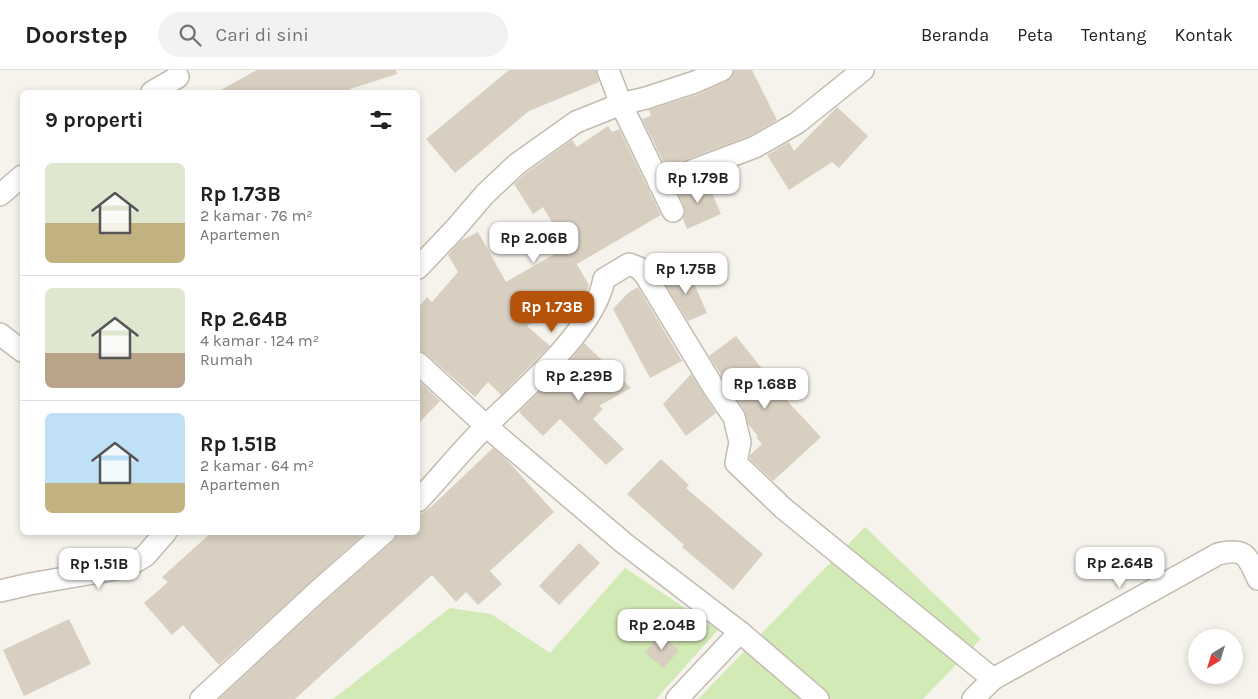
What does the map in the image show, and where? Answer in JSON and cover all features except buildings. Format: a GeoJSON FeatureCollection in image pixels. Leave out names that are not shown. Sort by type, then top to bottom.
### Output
{"type":"FeatureCollection","features":[{"type":"Feature","properties":{"kind":"street"},"geometry":{"type":"LineString","coordinates":[[608,70],[621,104],[673,211]]}},
{"type":"Feature","properties":{"kind":"street"},"geometry":{"type":"LineString","coordinates":[[420,266],[485,194],[517,164],[576,122],[621,104],[687,85],[722,70]]}},
{"type":"Feature","properties":{"kind":"street"},"geometry":{"type":"LineString","coordinates":[[659,183],[755,147],[797,123],[863,70]]}},
{"type":"Feature","properties":{"kind":"street"},"geometry":{"type":"LineString","coordinates":[[156,90],[178,80]]}},
{"type":"Feature","properties":{"kind":"street"},"geometry":{"type":"LineString","coordinates":[[0,195],[20,178]]}},
{"type":"Feature","properties":{"kind":"street"},"geometry":{"type":"LineString","coordinates":[[420,499],[486,426],[544,370],[575,335],[602,292],[604,279],[630,264],[639,268],[646,276],[714,388],[734,417],[740,442],[736,463],[783,508],[993,680]]}},
{"type":"Feature","properties":{"kind":"street"},"geometry":{"type":"LineString","coordinates":[[0,334],[20,349]]}},
{"type":"Feature","properties":{"kind":"street"},"geometry":{"type":"LineString","coordinates":[[420,365],[486,426],[625,544],[740,632],[818,699]]}},
{"type":"Feature","properties":{"kind":"street"},"geometry":{"type":"LineString","coordinates":[[0,591],[130,565],[145,556],[163,535]]}},
{"type":"Feature","properties":{"kind":"street"},"geometry":{"type":"LineString","coordinates":[[201,699],[382,535]]}},
{"type":"Feature","properties":{"kind":"street"},"geometry":{"type":"LineString","coordinates":[[973,699],[993,680],[1218,554],[1234,550],[1241,553],[1248,558],[1258,579]]}},
{"type":"Feature","properties":{"kind":"street"},"geometry":{"type":"LineString","coordinates":[[677,699],[740,632]]}},
{"type":"Feature","properties":{"kind":"green space"},"geometry":{"type":"Polygon","coordinates":[[[865,527],[981,639],[923,699],[698,699],[865,527]]]}},
{"type":"Feature","properties":{"kind":"green space"},"geometry":{"type":"Polygon","coordinates":[[[625,568],[718,630],[656,699],[333,699],[450,608],[491,614],[550,653],[625,568]]]}}]}
